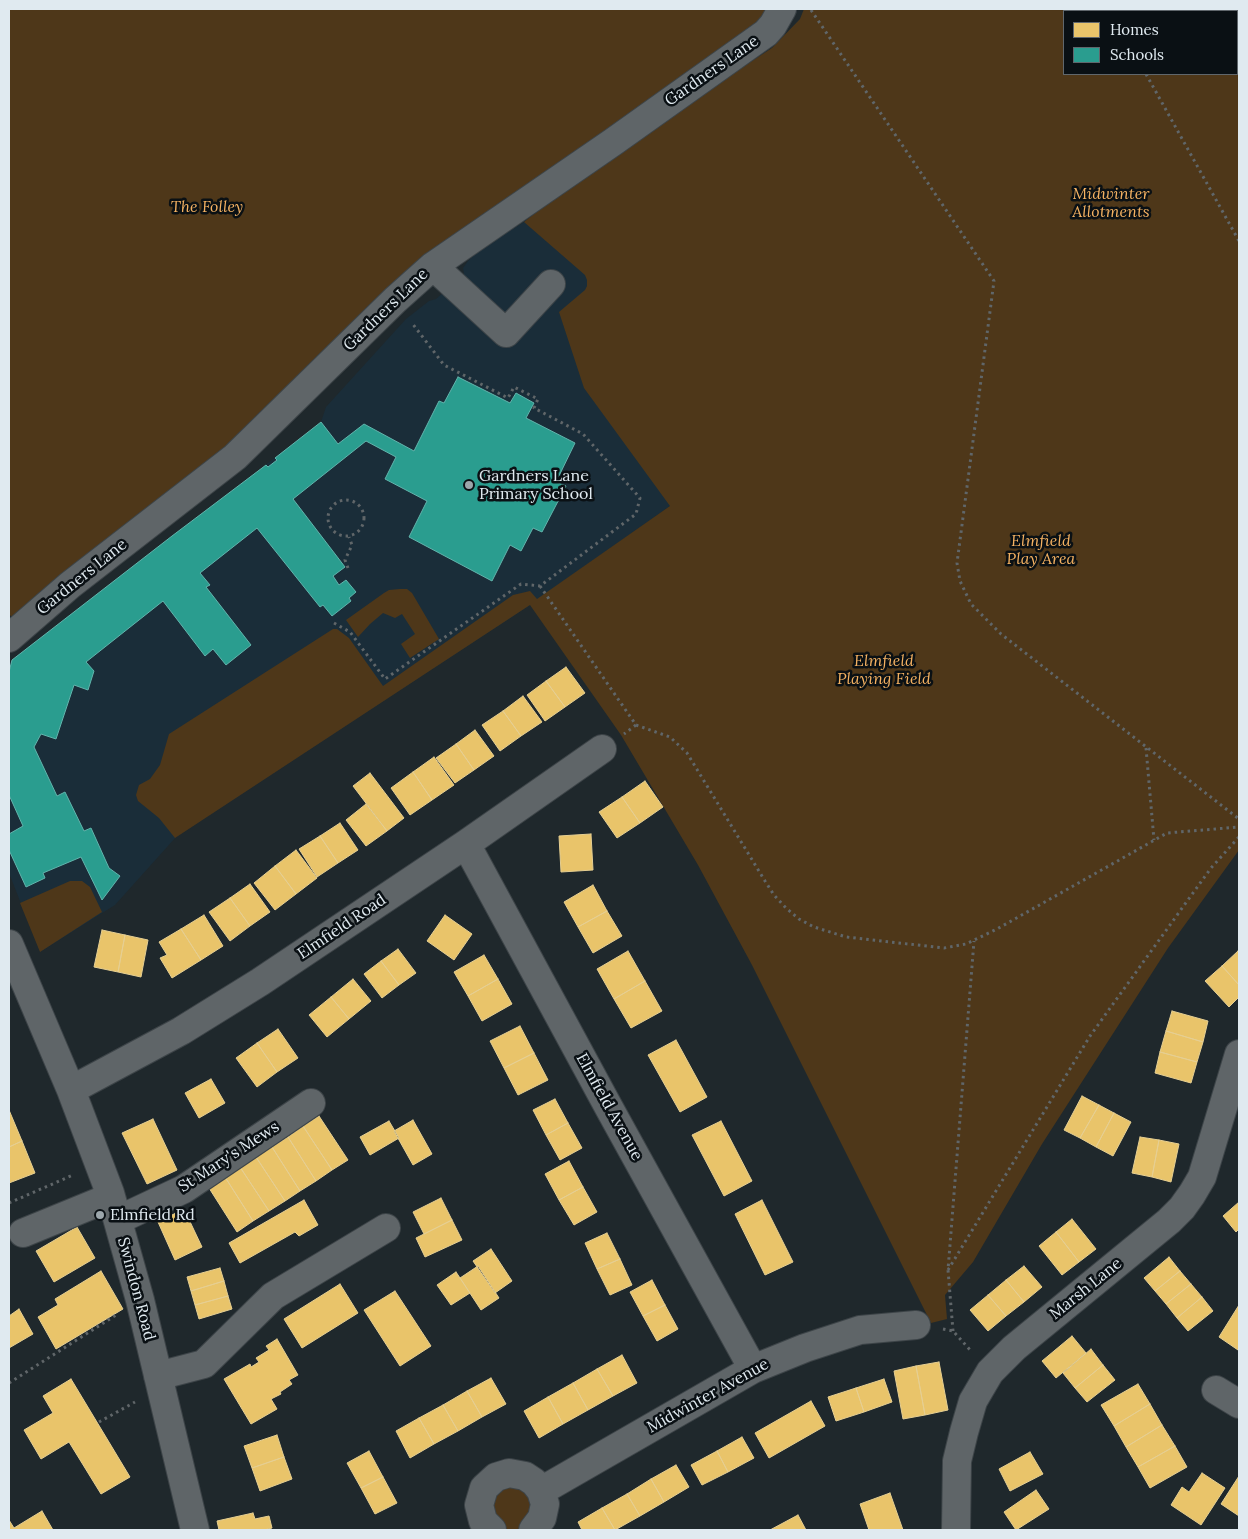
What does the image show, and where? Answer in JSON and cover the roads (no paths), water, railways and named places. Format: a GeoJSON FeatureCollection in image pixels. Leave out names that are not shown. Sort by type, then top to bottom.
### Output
{"type":"FeatureCollection","features":[{"type":"Feature","properties":{"kind":"street","name":"Gardners Lane"},"geometry":{"type":"LineString","coordinates":[[9,638],[70,585],[235,457],[395,300],[433,266],[766,33],[774,25],[782,9]]}},
{"type":"Feature","properties":{"kind":"street"},"geometry":{"type":"LineString","coordinates":[[433,266],[506,333],[551,284]]}},
{"type":"Feature","properties":{"kind":"street","name":"Elmfield Road"},"geometry":{"type":"LineString","coordinates":[[71,1090],[181,1031],[260,982],[466,844],[602,749]]}},
{"type":"Feature","properties":{"kind":"street","name":"Elmfield Avenue"},"geometry":{"type":"LineString","coordinates":[[466,844],[753,1368]]}},
{"type":"Feature","properties":{"kind":"street","name":"Swindon Road"},"geometry":{"type":"LineString","coordinates":[[9,944],[71,1090],[115,1209],[140,1300],[195,1530]]}},
{"type":"Feature","properties":{"kind":"street","name":"Marsh Lane"},"geometry":{"type":"LineString","coordinates":[[956,1530],[957,1461],[973,1401],[990,1372],[1014,1348],[1182,1208],[1202,1177],[1239,1054]]}},
{"type":"Feature","properties":{"kind":"street","name":"St Mary's Mews"},"geometry":{"type":"LineString","coordinates":[[23,1233],[115,1209],[184,1188],[311,1103]]}},
{"type":"Feature","properties":{"kind":"street"},"geometry":{"type":"LineString","coordinates":[[160,1383],[204,1364],[273,1296],[386,1228]]}},
{"type":"Feature","properties":{"kind":"street","name":"Midwinter Avenue"},"geometry":{"type":"LineString","coordinates":[[541,1491],[753,1368],[860,1330],[916,1325]]}},
{"type":"Feature","properties":{"kind":"street"},"geometry":{"type":"LineString","coordinates":[[1216,1390],[1239,1404]]}},
{"type":"Feature","properties":{"kind":"street"},"geometry":{"type":"LineString","coordinates":[[492,1530],[483,1521],[479,1505],[484,1488],[496,1477],[509,1473],[525,1476],[534,1482],[541,1491],[545,1504],[542,1518],[533,1530]]}},
{"type":"Feature","properties":{"kind":"place","name":"Gardners Lane Primary School"},"geometry":{"type":"Point","coordinates":[469,485]}},
{"type":"Feature","properties":{"kind":"place","name":"Elmfield Rd"},"geometry":{"type":"Point","coordinates":[100,1215]}},
{"type":"Feature","properties":{"kind":"park label","name":"Midwinter Allotments"},"geometry":{"type":"Point","coordinates":[1111,203]}},
{"type":"Feature","properties":{"kind":"park label","name":"The Folley"},"geometry":{"type":"Point","coordinates":[207,207]}},
{"type":"Feature","properties":{"kind":"park label","name":"Elmfield Play Area"},"geometry":{"type":"Point","coordinates":[1041,550]}},
{"type":"Feature","properties":{"kind":"park label","name":"Elmfield Playing Field"},"geometry":{"type":"Point","coordinates":[884,670]}}]}
